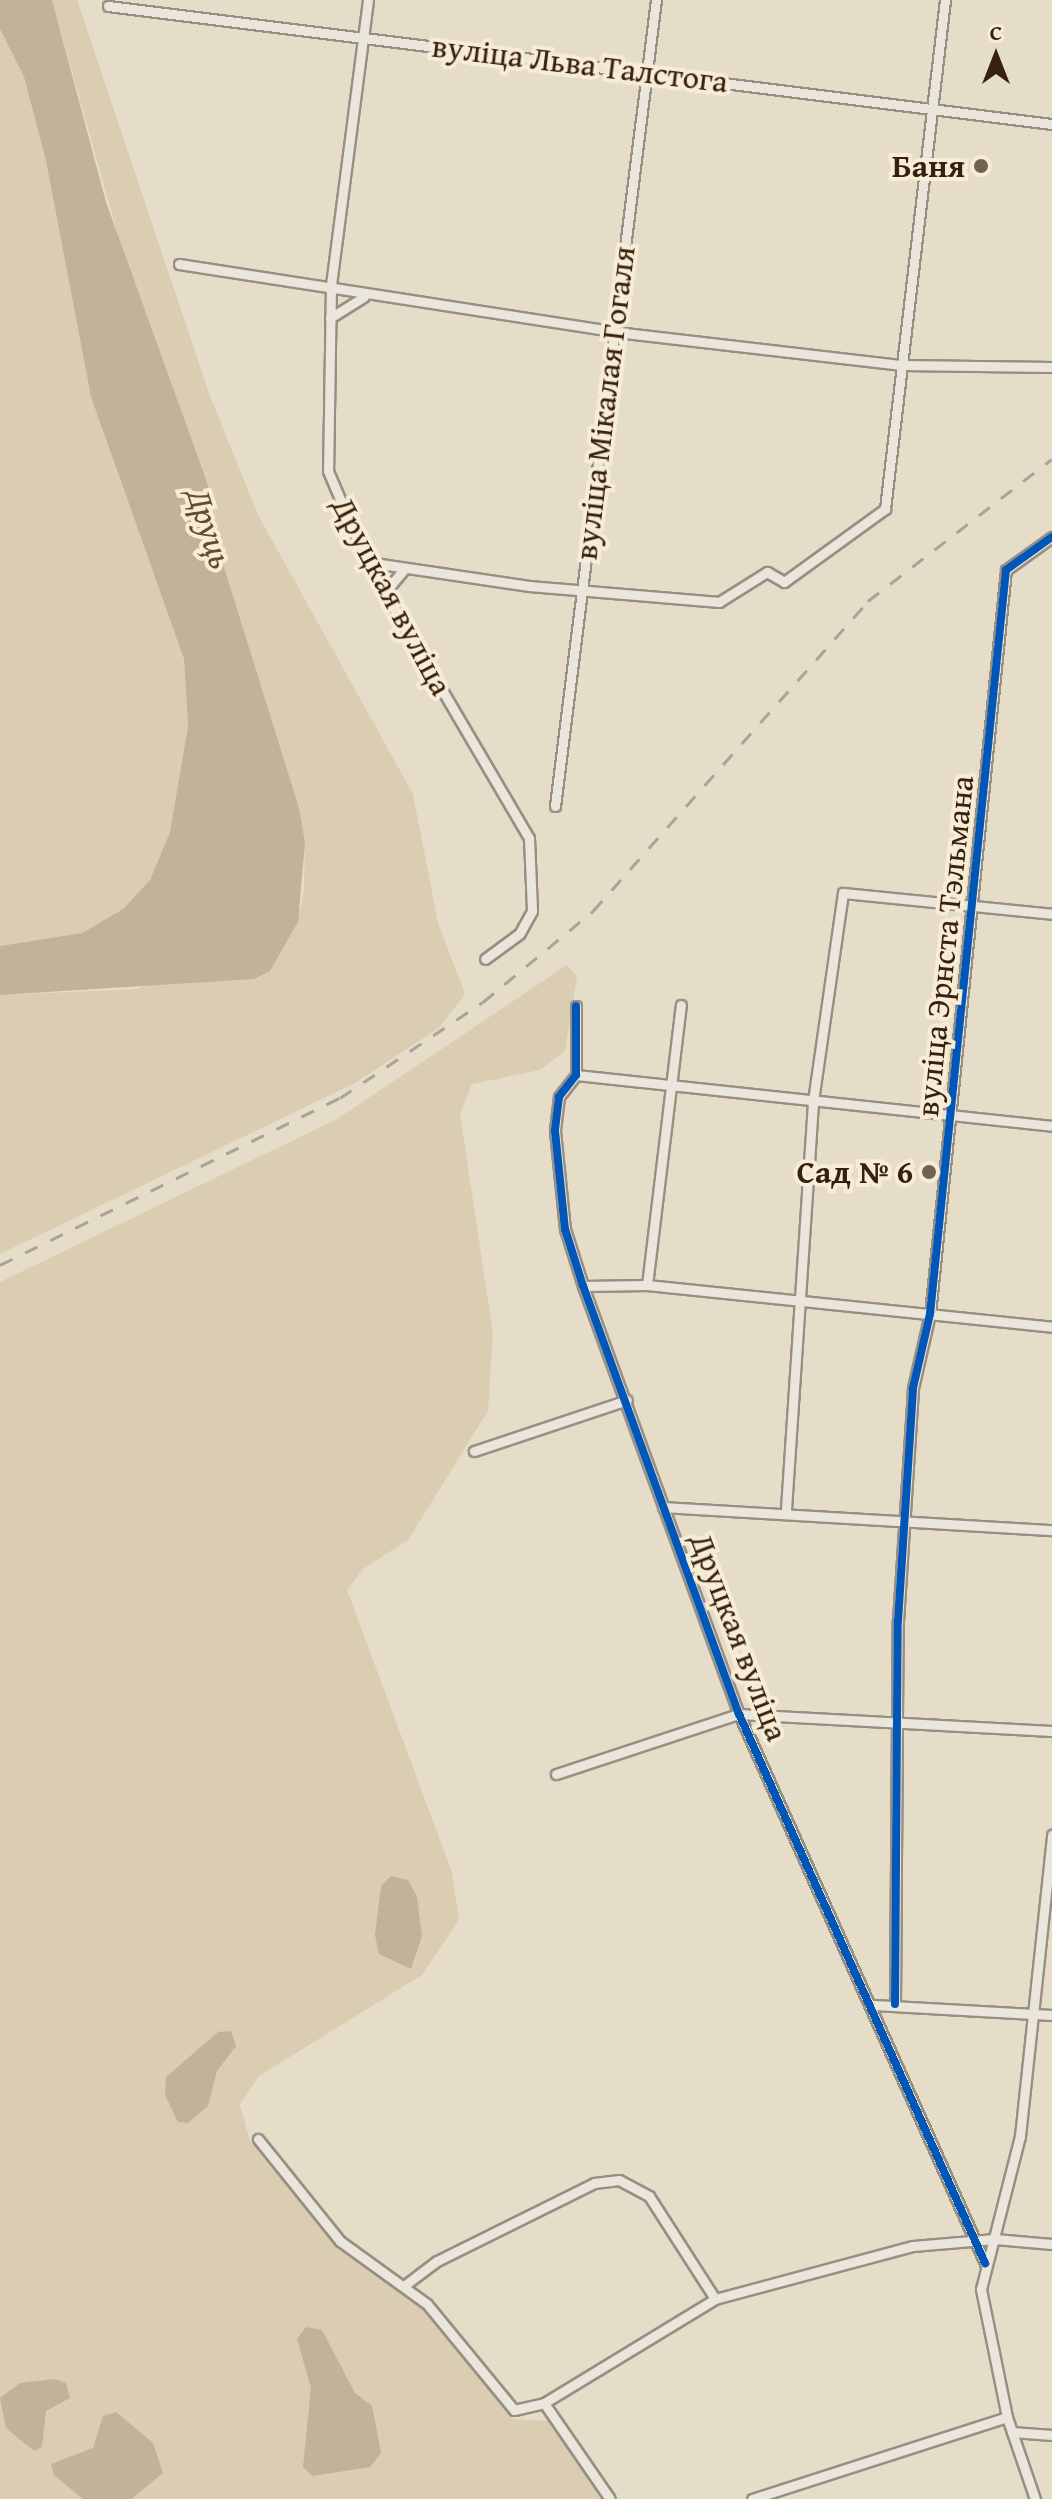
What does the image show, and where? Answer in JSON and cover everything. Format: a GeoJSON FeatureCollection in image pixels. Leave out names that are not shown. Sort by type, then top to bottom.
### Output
{"type":"FeatureCollection","features":[{"type":"Feature","properties":{"kind":"street","name":"Друцкая вуліца"},"geometry":{"type":"LineString","coordinates":[[368,0],[331,285],[328,471],[367,562],[529,838],[532,911],[519,934],[485,959]]}},
{"type":"Feature","properties":{"kind":"street","name":"вуліца Мікалая Гогаля"},"geometry":{"type":"LineString","coordinates":[[555,806],[656,0]]}},
{"type":"Feature","properties":{"kind":"street"},"geometry":{"type":"LineString","coordinates":[[367,562],[581,591],[719,602],[767,572],[784,582],[885,509],[945,0]]}},
{"type":"Feature","properties":{"kind":"street","name":"вуліца Льва Талстога"},"geometry":{"type":"LineString","coordinates":[[108,6],[1052,124]]}},
{"type":"Feature","properties":{"kind":"street"},"geometry":{"type":"LineString","coordinates":[[179,264],[331,285],[364,297],[616,332],[902,365],[1052,367]]}},
{"type":"Feature","properties":{"kind":"street"},"geometry":{"type":"LineString","coordinates":[[330,318],[364,297]]}},
{"type":"Feature","properties":{"kind":"street","name":"вуліца Эрнста Тэльмана"},"geometry":{"type":"LineString","coordinates":[[895,2004],[905,1521],[913,1388],[930,1314],[975,906],[1006,570],[1052,537]]}},
{"type":"Feature","properties":{"kind":"street"},"geometry":{"type":"LineString","coordinates":[[385,592],[405,568]]}},
{"type":"Feature","properties":{"kind":"street"},"geometry":{"type":"LineString","coordinates":[[786,1509],[795,1302],[813,1101],[843,893],[1052,914]]}},
{"type":"Feature","properties":{"kind":"street"},"geometry":{"type":"LineString","coordinates":[[647,1285],[674,1085],[681,1005]]}},
{"type":"Feature","properties":{"kind":"street","name":"Друцкая вуліца"},"geometry":{"type":"LineString","coordinates":[[576,1006],[576,1075],[559,1097],[555,1131],[565,1229],[583,1286],[739,1714],[874,2005],[970,2242],[985,2263]]}},
{"type":"Feature","properties":{"kind":"street"},"geometry":{"type":"LineString","coordinates":[[576,1075],[952,1118],[1052,1126]]}},
{"type":"Feature","properties":{"kind":"street"},"geometry":{"type":"LineString","coordinates":[[583,1286],[647,1285],[1052,1327]]}},
{"type":"Feature","properties":{"kind":"street"},"geometry":{"type":"LineString","coordinates":[[474,1451],[627,1400]]}},
{"type":"Feature","properties":{"kind":"street"},"geometry":{"type":"LineString","coordinates":[[663,1507],[786,1509],[905,1521],[1052,1530]]}},
{"type":"Feature","properties":{"kind":"street"},"geometry":{"type":"LineString","coordinates":[[556,1774],[739,1714],[1052,1731]]}},
{"type":"Feature","properties":{"kind":"street"},"geometry":{"type":"LineString","coordinates":[[1035,2499],[1007,2417],[982,2315],[985,2263],[1013,2177],[1035,2014],[1052,1835]]}},
{"type":"Feature","properties":{"kind":"street"},"geometry":{"type":"LineString","coordinates":[[874,2005],[1052,2015]]}},
{"type":"Feature","properties":{"kind":"street"},"geometry":{"type":"LineString","coordinates":[[258,2139],[340,2241],[405,2285],[514,2410],[544,2403],[715,2299],[895,2249],[995,2239],[1052,2244]]}},
{"type":"Feature","properties":{"kind":"street"},"geometry":{"type":"LineString","coordinates":[[405,2285],[437,2261],[594,2183],[619,2180],[649,2196],[715,2299]]}},
{"type":"Feature","properties":{"kind":"street"},"geometry":{"type":"LineString","coordinates":[[544,2403],[610,2499]]}},
{"type":"Feature","properties":{"kind":"street"},"geometry":{"type":"LineString","coordinates":[[752,2499],[1007,2417]]}},
{"type":"Feature","properties":{"kind":"street"},"geometry":{"type":"LineString","coordinates":[[1012,2432],[1052,2435]]}},
{"type":"Feature","properties":{"kind":"shaded area"},"geometry":{"type":"Polygon","coordinates":[[[52,0],[77,0],[210,396],[258,515],[413,794],[438,923],[465,994],[439,1028],[355,1083],[0,1254],[0,995],[137,989],[301,908],[304,888],[305,843],[217,545],[208,485],[127,268],[52,0]]]}},
{"type":"Feature","properties":{"kind":"shaded area"},"geometry":{"type":"Polygon","coordinates":[[[0,29],[24,77],[46,161],[91,397],[184,659],[188,726],[170,832],[150,880],[123,909],[82,933],[0,946],[0,29]]]}},
{"type":"Feature","properties":{"kind":"shaded area"},"geometry":{"type":"Polygon","coordinates":[[[567,965],[577,977],[565,1051],[540,1070],[472,1084],[460,1114],[493,1334],[488,1411],[408,1540],[363,1569],[347,1590],[452,1872],[459,1920],[422,1975],[259,2076],[240,2105],[250,2141],[329,2238],[416,2302],[513,2419],[548,2421],[603,2499],[0,2499],[0,1282],[337,1119],[567,965]]]}},
{"type":"Feature","properties":{"kind":"water","name":"Друць"},"geometry":{"type":"Polygon","coordinates":[[[0,0],[52,0],[106,202],[208,485],[217,545],[299,808],[305,843],[298,922],[270,971],[254,979],[0,995],[0,946],[82,933],[123,909],[150,880],[170,832],[188,726],[184,659],[91,397],[46,161],[24,77],[0,29],[0,0]]]}},
{"type":"Feature","properties":{"kind":"water"},"geometry":{"type":"Polygon","coordinates":[[[391,1876],[408,1880],[417,1897],[422,1936],[411,1969],[379,1954],[375,1935],[381,1886],[391,1876]]]}},
{"type":"Feature","properties":{"kind":"water"},"geometry":{"type":"Polygon","coordinates":[[[231,2031],[236,2046],[217,2071],[208,2106],[188,2123],[178,2122],[165,2095],[166,2077],[218,2032],[231,2031]]]}},
{"type":"Feature","properties":{"kind":"water"},"geometry":{"type":"Polygon","coordinates":[[[306,2327],[322,2330],[355,2393],[372,2406],[381,2453],[370,2467],[313,2476],[303,2467],[311,2388],[297,2339],[306,2327]]]}},
{"type":"Feature","properties":{"kind":"water"},"geometry":{"type":"Polygon","coordinates":[[[55,2379],[66,2383],[70,2398],[46,2411],[42,2447],[34,2451],[6,2428],[0,2398],[20,2383],[55,2379]]]}},
{"type":"Feature","properties":{"kind":"water"},"geometry":{"type":"Polygon","coordinates":[[[116,2412],[153,2443],[163,2473],[131,2499],[83,2499],[54,2475],[51,2464],[93,2448],[103,2416],[116,2412]]]}},
{"type":"Feature","properties":{"kind":"railway"},"geometry":{"type":"LineString","coordinates":[[0,1265],[340,1098],[483,1002],[593,911],[868,601],[1052,459]]}},
{"type":"Feature","properties":{"kind":"cycle path"},"geometry":{"type":"LineString","coordinates":[[895,2004],[898,1621],[913,1388],[930,1314],[1006,570],[1052,537]]}},
{"type":"Feature","properties":{"kind":"cycle path"},"geometry":{"type":"LineString","coordinates":[[576,1006],[576,1075],[559,1097],[555,1131],[565,1229],[583,1286],[739,1714],[985,2263]]}},
{"type":"Feature","properties":{"kind":"place","name":"Баня"},"geometry":{"type":"Point","coordinates":[981,166]}},
{"type":"Feature","properties":{"kind":"place","name":"Сад № 6"},"geometry":{"type":"Point","coordinates":[929,1172]}}]}
